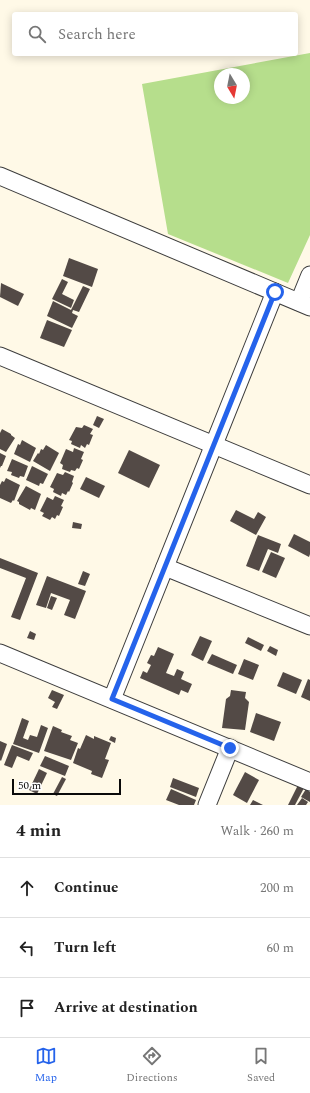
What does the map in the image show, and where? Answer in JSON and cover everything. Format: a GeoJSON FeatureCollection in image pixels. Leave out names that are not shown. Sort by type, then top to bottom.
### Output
{"type":"FeatureCollection","features":[{"type":"Feature","properties":{"kind":"street"},"geometry":{"type":"LineString","coordinates":[[0,176],[304,304],[310,275]]}},
{"type":"Feature","properties":{"kind":"street"},"geometry":{"type":"LineString","coordinates":[[112,699],[275,292]]}},
{"type":"Feature","properties":{"kind":"street"},"geometry":{"type":"LineString","coordinates":[[0,356],[310,485]]}},
{"type":"Feature","properties":{"kind":"street"},"geometry":{"type":"LineString","coordinates":[[165,567],[310,626]]}},
{"type":"Feature","properties":{"kind":"street"},"geometry":{"type":"LineString","coordinates":[[0,653],[310,782]]}},
{"type":"Feature","properties":{"kind":"street"},"geometry":{"type":"LineString","coordinates":[[208,805],[230,748]]}},
{"type":"Feature","properties":{"kind":"green space"},"geometry":{"type":"Polygon","coordinates":[[[310,53],[310,235],[288,283],[168,234],[142,84],[214,71],[214,104],[250,104],[250,68],[229,68],[310,53]]]}},
{"type":"Feature","properties":{"kind":"building"},"geometry":{"type":"Polygon","coordinates":[[[69,258],[98,269],[92,287],[63,276],[69,258]]]}},
{"type":"Feature","properties":{"kind":"building"},"geometry":{"type":"Polygon","coordinates":[[[62,279],[68,282],[62,294],[74,300],[71,308],[52,299],[62,279]]]}},
{"type":"Feature","properties":{"kind":"building"},"geometry":{"type":"Polygon","coordinates":[[[1,283],[24,294],[18,306],[0,297],[1,283]]]}},
{"type":"Feature","properties":{"kind":"building"},"geometry":{"type":"Polygon","coordinates":[[[83,286],[90,289],[79,312],[73,310],[72,313],[78,316],[72,328],[47,316],[53,301],[71,310],[83,286]]]}},
{"type":"Feature","properties":{"kind":"building"},"geometry":{"type":"Polygon","coordinates":[[[47,320],[72,330],[64,347],[40,338],[47,320]]]}},
{"type":"Feature","properties":{"kind":"building"},"geometry":{"type":"Polygon","coordinates":[[[97,416],[104,419],[99,428],[93,425],[97,416]]]}},
{"type":"Feature","properties":{"kind":"building"},"geometry":{"type":"Polygon","coordinates":[[[84,425],[93,429],[90,434],[93,435],[89,445],[87,444],[85,448],[81,445],[80,448],[71,444],[72,441],[69,440],[76,427],[82,428],[84,425]]]}},
{"type":"Feature","properties":{"kind":"building"},"geometry":{"type":"Polygon","coordinates":[[[2,429],[15,438],[6,452],[0,449],[0,433],[2,429]]]}},
{"type":"Feature","properties":{"kind":"building"},"geometry":{"type":"Polygon","coordinates":[[[22,440],[36,448],[30,462],[14,454],[18,444],[20,445],[22,440]]]}},
{"type":"Feature","properties":{"kind":"building"},"geometry":{"type":"Polygon","coordinates":[[[46,445],[59,453],[50,471],[33,461],[41,449],[43,450],[46,445]]]}},
{"type":"Feature","properties":{"kind":"building"},"geometry":{"type":"Polygon","coordinates":[[[74,448],[84,452],[81,459],[83,460],[79,469],[77,468],[75,471],[71,470],[70,472],[62,469],[63,465],[60,463],[66,449],[73,452],[74,448]]]}},
{"type":"Feature","properties":{"kind":"building"},"geometry":{"type":"Polygon","coordinates":[[[129,450],[160,465],[149,488],[118,473],[129,450]]]}},
{"type":"Feature","properties":{"kind":"building"},"geometry":{"type":"Polygon","coordinates":[[[0,453],[6,456],[0,468],[0,453]]]}},
{"type":"Feature","properties":{"kind":"building"},"geometry":{"type":"Polygon","coordinates":[[[12,459],[28,466],[24,477],[20,476],[19,478],[11,475],[12,472],[7,471],[12,459]]]}},
{"type":"Feature","properties":{"kind":"building"},"geometry":{"type":"Polygon","coordinates":[[[32,466],[48,474],[43,484],[40,483],[39,486],[26,480],[32,466]]]}},
{"type":"Feature","properties":{"kind":"building"},"geometry":{"type":"Polygon","coordinates":[[[65,472],[74,476],[73,483],[69,492],[68,491],[66,495],[62,493],[61,496],[53,492],[54,489],[50,487],[57,473],[63,475],[65,472]]]}},
{"type":"Feature","properties":{"kind":"building"},"geometry":{"type":"Polygon","coordinates":[[[86,477],[105,486],[99,498],[80,489],[86,477]]]}},
{"type":"Feature","properties":{"kind":"building"},"geometry":{"type":"Polygon","coordinates":[[[6,478],[20,485],[14,501],[13,500],[11,503],[0,498],[0,485],[6,478]]]}},
{"type":"Feature","properties":{"kind":"building"},"geometry":{"type":"Polygon","coordinates":[[[26,486],[41,494],[35,510],[31,508],[30,510],[19,504],[17,501],[26,486]]]}},
{"type":"Feature","properties":{"kind":"building"},"geometry":{"type":"Polygon","coordinates":[[[55,496],[64,500],[61,506],[63,507],[59,516],[57,515],[55,519],[52,517],[50,520],[42,516],[44,513],[40,511],[47,497],[53,500],[55,496]]]}},
{"type":"Feature","properties":{"kind":"building"},"geometry":{"type":"Polygon","coordinates":[[[236,510],[254,519],[258,512],[266,517],[256,535],[230,521],[236,510]]]}},
{"type":"Feature","properties":{"kind":"building"},"geometry":{"type":"Polygon","coordinates":[[[73,522],[82,524],[81,529],[72,528],[73,522]]]}},
{"type":"Feature","properties":{"kind":"building"},"geometry":{"type":"Polygon","coordinates":[[[294,534],[310,542],[309,557],[288,546],[294,534]]]}},
{"type":"Feature","properties":{"kind":"building"},"geometry":{"type":"Polygon","coordinates":[[[258,535],[281,544],[278,553],[268,549],[259,571],[246,566],[258,535]]]}},
{"type":"Feature","properties":{"kind":"building"},"geometry":{"type":"Polygon","coordinates":[[[271,552],[285,558],[276,578],[262,572],[271,552]]]}},
{"type":"Feature","properties":{"kind":"building"},"geometry":{"type":"Polygon","coordinates":[[[0,558],[38,573],[20,620],[11,617],[26,578],[0,568],[0,558]]]}},
{"type":"Feature","properties":{"kind":"building"},"geometry":{"type":"Polygon","coordinates":[[[83,571],[90,574],[85,586],[78,584],[83,571]]]}},
{"type":"Feature","properties":{"kind":"building"},"geometry":{"type":"Polygon","coordinates":[[[47,576],[86,591],[75,619],[64,615],[70,600],[51,593],[46,608],[36,605],[47,576]]]}},
{"type":"Feature","properties":{"kind":"building"},"geometry":{"type":"Polygon","coordinates":[[[51,596],[57,598],[52,610],[47,608],[51,596]]]}},
{"type":"Feature","properties":{"kind":"building"},"geometry":{"type":"Polygon","coordinates":[[[30,631],[36,634],[34,640],[27,638],[30,631]]]}},
{"type":"Feature","properties":{"kind":"building"},"geometry":{"type":"Polygon","coordinates":[[[200,636],[212,641],[203,661],[191,655],[200,636]]]}},
{"type":"Feature","properties":{"kind":"building"},"geometry":{"type":"Polygon","coordinates":[[[248,637],[264,645],[261,651],[245,643],[248,637]]]}},
{"type":"Feature","properties":{"kind":"building"},"geometry":{"type":"Polygon","coordinates":[[[270,646],[278,650],[276,656],[267,651],[270,646]]]}},
{"type":"Feature","properties":{"kind":"building"},"geometry":{"type":"Polygon","coordinates":[[[158,647],[174,654],[166,673],[174,676],[177,669],[184,672],[181,679],[192,684],[188,693],[181,690],[179,695],[140,678],[143,671],[147,673],[151,665],[147,663],[151,655],[154,656],[158,647]]]}},
{"type":"Feature","properties":{"kind":"building"},"geometry":{"type":"Polygon","coordinates":[[[212,654],[237,665],[233,674],[207,663],[212,654]]]}},
{"type":"Feature","properties":{"kind":"building"},"geometry":{"type":"Polygon","coordinates":[[[244,659],[259,665],[253,680],[238,674],[244,659]]]}},
{"type":"Feature","properties":{"kind":"building"},"geometry":{"type":"Polygon","coordinates":[[[283,672],[302,680],[296,694],[277,686],[283,672]]]}},
{"type":"Feature","properties":{"kind":"building"},"geometry":{"type":"Polygon","coordinates":[[[308,679],[310,680],[310,701],[301,697],[308,679]]]}},
{"type":"Feature","properties":{"kind":"building"},"geometry":{"type":"Polygon","coordinates":[[[52,690],[64,695],[57,709],[52,707],[55,702],[48,698],[52,690]]]}},
{"type":"Feature","properties":{"kind":"building"},"geometry":{"type":"Polygon","coordinates":[[[231,690],[246,692],[245,698],[249,702],[245,730],[222,728],[226,699],[230,696],[231,690]]]}},
{"type":"Feature","properties":{"kind":"building"},"geometry":{"type":"Polygon","coordinates":[[[256,713],[281,722],[274,741],[250,732],[256,713]]]}},
{"type":"Feature","properties":{"kind":"building"},"geometry":{"type":"Polygon","coordinates":[[[22,718],[29,721],[23,738],[28,740],[30,735],[37,737],[41,725],[48,728],[39,753],[13,744],[22,718]]]}},
{"type":"Feature","properties":{"kind":"building"},"geometry":{"type":"Polygon","coordinates":[[[53,726],[62,730],[61,732],[72,736],[70,740],[78,743],[71,760],[44,751],[53,726]]]}},
{"type":"Feature","properties":{"kind":"building"},"geometry":{"type":"Polygon","coordinates":[[[86,735],[94,739],[94,736],[111,743],[105,759],[109,760],[102,778],[91,774],[92,771],[73,763],[78,748],[80,749],[86,735]]]}},
{"type":"Feature","properties":{"kind":"building"},"geometry":{"type":"Polygon","coordinates":[[[111,736],[116,738],[115,743],[109,740],[111,736]]]}},
{"type":"Feature","properties":{"kind":"building"},"geometry":{"type":"Polygon","coordinates":[[[0,741],[7,744],[1,761],[0,760],[0,741]]]}},
{"type":"Feature","properties":{"kind":"building"},"geometry":{"type":"Polygon","coordinates":[[[12,745],[33,753],[29,761],[17,756],[12,768],[4,765],[12,745]]]}},
{"type":"Feature","properties":{"kind":"building"},"geometry":{"type":"Polygon","coordinates":[[[45,756],[69,766],[65,776],[40,766],[45,756]]]}},
{"type":"Feature","properties":{"kind":"building"},"geometry":{"type":"Polygon","coordinates":[[[39,769],[47,773],[37,794],[29,790],[39,769]]]}},
{"type":"Feature","properties":{"kind":"building"},"geometry":{"type":"Polygon","coordinates":[[[245,772],[259,780],[247,803],[233,795],[245,772]]]}},
{"type":"Feature","properties":{"kind":"building"},"geometry":{"type":"Polygon","coordinates":[[[62,777],[66,779],[57,796],[53,794],[62,777]]]}},
{"type":"Feature","properties":{"kind":"building"},"geometry":{"type":"Polygon","coordinates":[[[173,778],[199,788],[196,797],[170,787],[173,778]]]}},
{"type":"Feature","properties":{"kind":"building"},"geometry":{"type":"Polygon","coordinates":[[[298,785],[304,788],[295,805],[288,805],[298,785]]]}},
{"type":"Feature","properties":{"kind":"building"},"geometry":{"type":"Polygon","coordinates":[[[171,789],[196,800],[194,805],[179,805],[166,800],[171,789]]]}},
{"type":"Feature","properties":{"kind":"building"},"geometry":{"type":"Polygon","coordinates":[[[306,789],[310,792],[310,802],[301,797],[306,789]]]}},
{"type":"Feature","properties":{"kind":"building"},"geometry":{"type":"Polygon","coordinates":[[[302,798],[308,802],[306,805],[297,805],[302,798]]]}},
{"type":"Feature","properties":{"kind":"building"},"geometry":{"type":"Polygon","coordinates":[[[253,800],[263,805],[250,805],[253,800]]]}},
{"type":"Feature","properties":{"kind":"route"},"geometry":{"type":"LineString","coordinates":[[230,748],[112,699],[275,292]]}}]}
